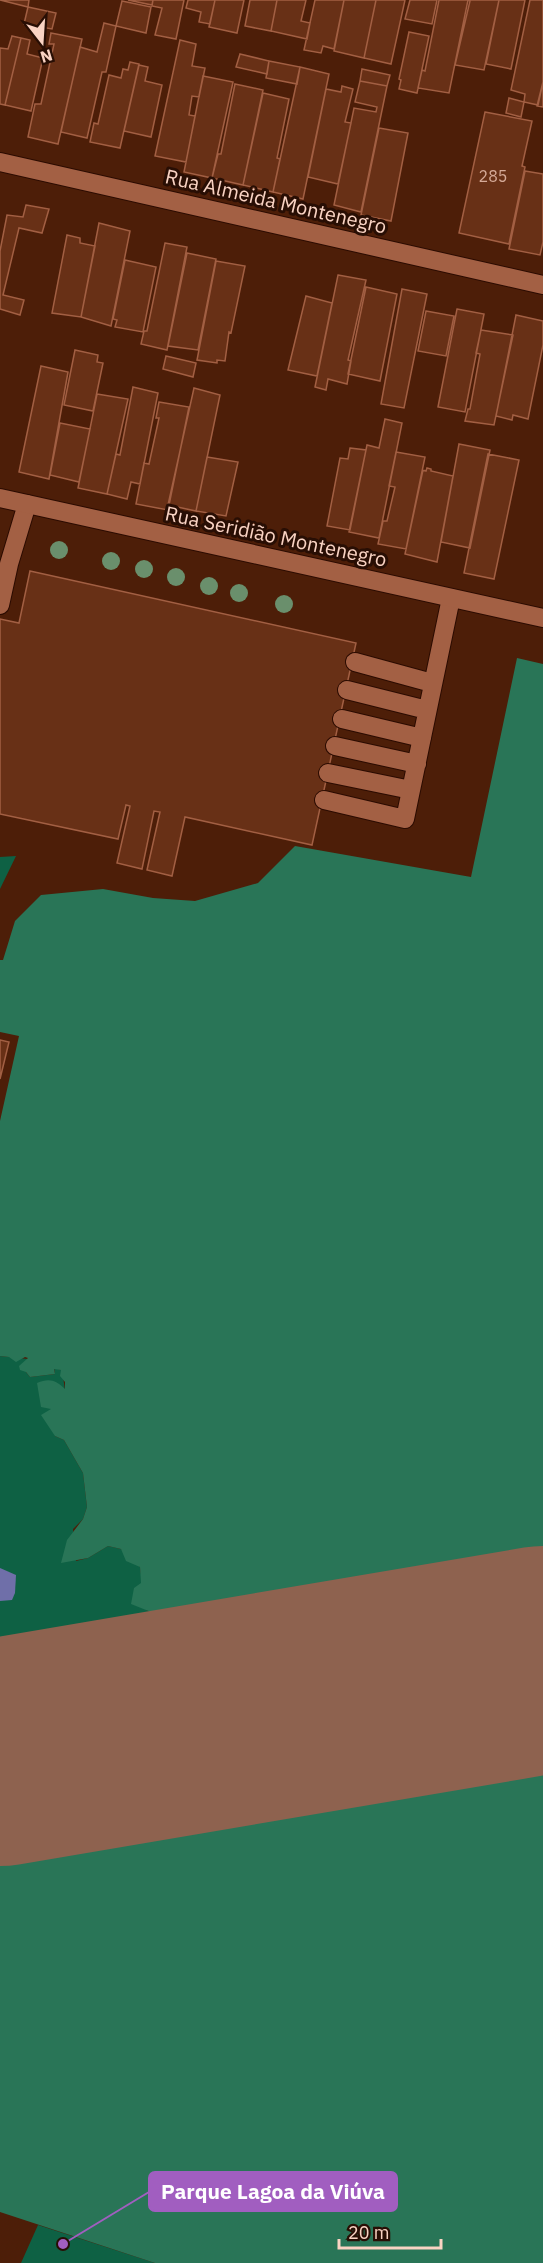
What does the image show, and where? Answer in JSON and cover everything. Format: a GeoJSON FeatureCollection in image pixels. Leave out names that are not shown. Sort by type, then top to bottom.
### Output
{"type":"FeatureCollection","features":[{"type":"Feature","properties":{"kind":"street","name":"Rua Almeida Montenegro"},"geometry":{"type":"LineString","coordinates":[[0,162],[543,285]]}},
{"type":"Feature","properties":{"kind":"street","name":"Rua Seridião Montenegro"},"geometry":{"type":"LineString","coordinates":[[0,498],[543,618]]}},
{"type":"Feature","properties":{"kind":"street"},"geometry":{"type":"LineString","coordinates":[[0,605],[9,564],[27,504]]}},
{"type":"Feature","properties":{"kind":"street"},"geometry":{"type":"LineString","coordinates":[[324,800],[405,819],[451,598]]}},
{"type":"Feature","properties":{"kind":"street"},"geometry":{"type":"LineString","coordinates":[[355,662],[432,682]]}},
{"type":"Feature","properties":{"kind":"street"},"geometry":{"type":"LineString","coordinates":[[347,690],[427,710]]}},
{"type":"Feature","properties":{"kind":"street"},"geometry":{"type":"LineString","coordinates":[[342,719],[422,738]]}},
{"type":"Feature","properties":{"kind":"street"},"geometry":{"type":"LineString","coordinates":[[335,746],[417,764]]}},
{"type":"Feature","properties":{"kind":"street"},"geometry":{"type":"LineString","coordinates":[[328,773],[411,790]]}},
{"type":"Feature","properties":{"kind":"green space"},"geometry":{"type":"Polygon","coordinates":[[[517,658],[543,664],[543,1560],[208,1631],[171,1631],[166,1618],[131,1604],[134,1588],[141,1583],[140,1567],[126,1561],[121,1549],[108,1546],[88,1558],[61,1563],[67,1540],[83,1519],[87,1507],[83,1473],[64,1440],[55,1436],[41,1415],[51,1409],[41,1407],[37,1383],[52,1381],[65,1389],[65,1382],[60,1376],[61,1370],[54,1369],[55,1374],[30,1377],[26,1372],[20,1370],[19,1366],[28,1358],[25,1357],[16,1362],[9,1357],[0,1356],[0,1121],[19,1036],[0,1032],[0,960],[3,960],[15,921],[41,895],[103,889],[153,898],[195,901],[258,883],[295,846],[471,877],[517,658]]]}},
{"type":"Feature","properties":{"kind":"green space"},"geometry":{"type":"Polygon","coordinates":[[[16,856],[0,889],[0,857],[16,856]]]}},
{"type":"Feature","properties":{"kind":"green space"},"geometry":{"type":"Polygon","coordinates":[[[0,1356],[28,1359],[26,1372],[30,1377],[55,1374],[54,1368],[62,1370],[65,1390],[52,1409],[55,1436],[64,1440],[83,1473],[87,1507],[83,1519],[73,1529],[76,1561],[88,1558],[108,1546],[121,1549],[140,1567],[146,1610],[208,1631],[543,1560],[543,1614],[0,1708],[0,1356]]]}},
{"type":"Feature","properties":{"kind":"green space"},"geometry":{"type":"Polygon","coordinates":[[[543,1704],[543,1751],[0,1846],[0,1796],[543,1704]]]}},
{"type":"Feature","properties":{"kind":"green space"},"geometry":{"type":"Polygon","coordinates":[[[543,1751],[543,2263],[155,2263],[0,2212],[0,1846],[543,1751]]]}},
{"type":"Feature","properties":{"kind":"green space"},"geometry":{"type":"Polygon","coordinates":[[[38,2225],[155,2263],[21,2263],[38,2225]]]}},
{"type":"Feature","properties":{"kind":"water"},"geometry":{"type":"Polygon","coordinates":[[[0,1568],[16,1575],[15,1593],[12,1600],[0,1601],[0,1568]]]}},
{"type":"Feature","properties":{"kind":"building"},"geometry":{"type":"Polygon","coordinates":[[[0,0],[29,0],[28,7],[0,0]]]}},
{"type":"Feature","properties":{"kind":"building"},"geometry":{"type":"Polygon","coordinates":[[[128,0],[153,0],[152,5],[128,0]]]}},
{"type":"Feature","properties":{"kind":"building"},"geometry":{"type":"Polygon","coordinates":[[[153,0],[184,0],[176,39],[155,35],[162,8],[152,6],[153,0]]]}},
{"type":"Feature","properties":{"kind":"building"},"geometry":{"type":"Polygon","coordinates":[[[188,0],[215,0],[210,24],[199,22],[201,12],[186,8],[188,0]]]}},
{"type":"Feature","properties":{"kind":"building"},"geometry":{"type":"Polygon","coordinates":[[[215,0],[244,0],[237,33],[209,27],[215,0]]]}},
{"type":"Feature","properties":{"kind":"building"},"geometry":{"type":"Polygon","coordinates":[[[250,0],[277,0],[271,31],[245,26],[250,0]]]}},
{"type":"Feature","properties":{"kind":"building"},"geometry":{"type":"Polygon","coordinates":[[[277,0],[306,0],[301,21],[310,23],[307,39],[271,31],[277,0]]]}},
{"type":"Feature","properties":{"kind":"building"},"geometry":{"type":"Polygon","coordinates":[[[315,0],[344,0],[334,49],[323,46],[321,53],[304,50],[315,0]]]}},
{"type":"Feature","properties":{"kind":"building"},"geometry":{"type":"Polygon","coordinates":[[[344,0],[376,0],[364,58],[334,51],[344,0]]]}},
{"type":"Feature","properties":{"kind":"building"},"geometry":{"type":"Polygon","coordinates":[[[376,0],[405,0],[391,64],[364,58],[376,0]]]}},
{"type":"Feature","properties":{"kind":"building"},"geometry":{"type":"Polygon","coordinates":[[[410,0],[437,0],[432,24],[405,19],[410,0]]]}},
{"type":"Feature","properties":{"kind":"building"},"geometry":{"type":"Polygon","coordinates":[[[439,0],[468,0],[449,93],[418,88],[422,70],[425,71],[439,0]]]}},
{"type":"Feature","properties":{"kind":"building"},"geometry":{"type":"Polygon","coordinates":[[[468,0],[499,0],[484,70],[455,65],[470,1],[468,0]]]}},
{"type":"Feature","properties":{"kind":"building"},"geometry":{"type":"Polygon","coordinates":[[[499,0],[525,0],[511,69],[486,64],[499,0]]]}},
{"type":"Feature","properties":{"kind":"building"},"geometry":{"type":"Polygon","coordinates":[[[530,0],[543,0],[543,82],[538,105],[524,102],[525,94],[511,90],[530,0]]]}},
{"type":"Feature","properties":{"kind":"building"},"geometry":{"type":"Polygon","coordinates":[[[122,1],[151,7],[146,33],[116,26],[122,1]]]}},
{"type":"Feature","properties":{"kind":"building"},"geometry":{"type":"Polygon","coordinates":[[[28,7],[56,13],[52,29],[24,24],[28,7]]]}},
{"type":"Feature","properties":{"kind":"building"},"geometry":{"type":"Polygon","coordinates":[[[104,23],[116,26],[106,72],[102,72],[87,138],[61,132],[80,47],[97,52],[104,23]]]}},
{"type":"Feature","properties":{"kind":"building"},"geometry":{"type":"Polygon","coordinates":[[[409,32],[429,36],[417,93],[399,89],[409,32]]]}},
{"type":"Feature","properties":{"kind":"building"},"geometry":{"type":"Polygon","coordinates":[[[51,33],[82,39],[58,144],[28,137],[35,104],[41,104],[54,44],[49,44],[51,33]]]}},
{"type":"Feature","properties":{"kind":"building"},"geometry":{"type":"Polygon","coordinates":[[[12,36],[21,38],[5,105],[0,104],[0,48],[8,49],[12,36]]]}},
{"type":"Feature","properties":{"kind":"building"},"geometry":{"type":"Polygon","coordinates":[[[21,38],[30,40],[27,54],[43,58],[31,111],[5,105],[21,38]]]}},
{"type":"Feature","properties":{"kind":"building"},"geometry":{"type":"Polygon","coordinates":[[[180,40],[196,44],[192,66],[205,68],[199,97],[192,96],[189,115],[195,116],[186,162],[155,156],[180,40]]]}},
{"type":"Feature","properties":{"kind":"building"},"geometry":{"type":"Polygon","coordinates":[[[240,54],[269,61],[267,74],[236,67],[240,54]]]}},
{"type":"Feature","properties":{"kind":"building"},"geometry":{"type":"Polygon","coordinates":[[[269,61],[300,67],[297,84],[266,78],[269,61]]]}},
{"type":"Feature","properties":{"kind":"building"},"geometry":{"type":"Polygon","coordinates":[[[130,62],[139,64],[120,148],[90,142],[94,123],[98,124],[109,75],[121,78],[123,69],[128,70],[130,62]]]}},
{"type":"Feature","properties":{"kind":"building"},"geometry":{"type":"Polygon","coordinates":[[[139,65],[148,67],[145,81],[162,85],[151,137],[124,131],[139,65]]]}},
{"type":"Feature","properties":{"kind":"building"},"geometry":{"type":"Polygon","coordinates":[[[300,67],[329,74],[303,199],[273,192],[300,67]]]}},
{"type":"Feature","properties":{"kind":"building"},"geometry":{"type":"Polygon","coordinates":[[[362,69],[390,75],[387,86],[360,81],[362,69]]]}},
{"type":"Feature","properties":{"kind":"building"},"geometry":{"type":"Polygon","coordinates":[[[203,76],[233,82],[212,178],[184,172],[203,76]]]}},
{"type":"Feature","properties":{"kind":"building"},"geometry":{"type":"Polygon","coordinates":[[[360,81],[387,86],[361,212],[334,205],[354,108],[376,112],[377,107],[355,102],[360,81]]]}},
{"type":"Feature","properties":{"kind":"building"},"geometry":{"type":"Polygon","coordinates":[[[543,82],[543,107],[537,106],[543,82]]]}},
{"type":"Feature","properties":{"kind":"building"},"geometry":{"type":"Polygon","coordinates":[[[235,84],[263,90],[243,185],[212,178],[218,154],[221,154],[235,84]]]}},
{"type":"Feature","properties":{"kind":"building"},"geometry":{"type":"Polygon","coordinates":[[[342,86],[353,89],[345,122],[351,123],[338,184],[308,177],[326,89],[341,92],[342,86]]]}},
{"type":"Feature","properties":{"kind":"building"},"geometry":{"type":"Polygon","coordinates":[[[263,93],[289,99],[277,158],[280,159],[273,192],[243,185],[263,93]]]}},
{"type":"Feature","properties":{"kind":"building"},"geometry":{"type":"Polygon","coordinates":[[[509,98],[524,102],[521,117],[506,113],[509,98]]]}},
{"type":"Feature","properties":{"kind":"building"},"geometry":{"type":"Polygon","coordinates":[[[485,112],[532,121],[509,244],[459,233],[485,112]]]}},
{"type":"Feature","properties":{"kind":"building"},"geometry":{"type":"Polygon","coordinates":[[[379,128],[408,133],[391,221],[361,215],[379,128]]]}},
{"type":"Feature","properties":{"kind":"building"},"geometry":{"type":"Polygon","coordinates":[[[525,171],[543,174],[543,242],[540,255],[509,249],[525,171]]]}},
{"type":"Feature","properties":{"kind":"building"},"geometry":{"type":"Polygon","coordinates":[[[26,205],[49,209],[42,233],[19,228],[3,295],[24,300],[20,315],[0,309],[0,251],[7,215],[23,217],[26,205]]]}},
{"type":"Feature","properties":{"kind":"building"},"geometry":{"type":"Polygon","coordinates":[[[99,223],[130,231],[111,326],[81,317],[99,223]]]}},
{"type":"Feature","properties":{"kind":"building"},"geometry":{"type":"Polygon","coordinates":[[[67,235],[80,238],[80,243],[95,246],[81,317],[52,313],[67,235]]]}},
{"type":"Feature","properties":{"kind":"building"},"geometry":{"type":"Polygon","coordinates":[[[165,243],[187,247],[167,350],[141,344],[144,331],[147,331],[165,243]]]}},
{"type":"Feature","properties":{"kind":"building"},"geometry":{"type":"Polygon","coordinates":[[[187,253],[216,259],[198,350],[168,346],[187,253]]]}},
{"type":"Feature","properties":{"kind":"building"},"geometry":{"type":"Polygon","coordinates":[[[125,260],[156,267],[143,332],[115,327],[117,320],[113,319],[125,260]]]}},
{"type":"Feature","properties":{"kind":"building"},"geometry":{"type":"Polygon","coordinates":[[[216,261],[245,266],[231,333],[229,332],[225,361],[217,360],[217,363],[197,360],[216,261]]]}},
{"type":"Feature","properties":{"kind":"building"},"geometry":{"type":"Polygon","coordinates":[[[338,275],[366,280],[348,360],[351,361],[347,384],[328,379],[326,390],[315,387],[338,275]]]}},
{"type":"Feature","properties":{"kind":"building"},"geometry":{"type":"Polygon","coordinates":[[[366,287],[397,294],[380,381],[348,374],[366,287]]]}},
{"type":"Feature","properties":{"kind":"building"},"geometry":{"type":"Polygon","coordinates":[[[402,289],[427,294],[404,408],[381,404],[402,289]]]}},
{"type":"Feature","properties":{"kind":"building"},"geometry":{"type":"Polygon","coordinates":[[[306,296],[332,303],[317,376],[288,370],[306,296]]]}},
{"type":"Feature","properties":{"kind":"building"},"geometry":{"type":"Polygon","coordinates":[[[457,309],[484,314],[465,412],[438,407],[457,309]]]}},
{"type":"Feature","properties":{"kind":"building"},"geometry":{"type":"Polygon","coordinates":[[[426,311],[454,316],[446,356],[418,351],[426,311]]]}},
{"type":"Feature","properties":{"kind":"building"},"geometry":{"type":"Polygon","coordinates":[[[516,315],[543,321],[543,345],[528,419],[513,415],[512,420],[496,416],[516,315]]]}},
{"type":"Feature","properties":{"kind":"building"},"geometry":{"type":"Polygon","coordinates":[[[481,330],[513,335],[494,425],[465,421],[468,409],[470,409],[480,354],[476,353],[481,330]]]}},
{"type":"Feature","properties":{"kind":"building"},"geometry":{"type":"Polygon","coordinates":[[[75,350],[98,355],[97,362],[103,363],[93,411],[64,405],[75,350]]]}},
{"type":"Feature","properties":{"kind":"building"},"geometry":{"type":"Polygon","coordinates":[[[166,356],[196,363],[193,377],[163,369],[166,356]]]}},
{"type":"Feature","properties":{"kind":"building"},"geometry":{"type":"Polygon","coordinates":[[[41,366],[68,372],[49,479],[19,472],[41,366]]]}},
{"type":"Feature","properties":{"kind":"building"},"geometry":{"type":"Polygon","coordinates":[[[133,387],[158,393],[140,484],[131,482],[127,499],[107,494],[116,454],[120,455],[133,387]]]}},
{"type":"Feature","properties":{"kind":"building"},"geometry":{"type":"Polygon","coordinates":[[[194,388],[220,395],[196,511],[168,505],[194,388]]]}},
{"type":"Feature","properties":{"kind":"building"},"geometry":{"type":"Polygon","coordinates":[[[97,394],[128,399],[107,494],[78,488],[97,394]]]}},
{"type":"Feature","properties":{"kind":"building"},"geometry":{"type":"Polygon","coordinates":[[[159,402],[189,407],[168,510],[136,504],[144,463],[149,464],[159,418],[156,418],[159,402]]]}},
{"type":"Feature","properties":{"kind":"building"},"geometry":{"type":"Polygon","coordinates":[[[385,419],[402,423],[379,538],[349,532],[367,445],[379,448],[385,419]]]}},
{"type":"Feature","properties":{"kind":"building"},"geometry":{"type":"Polygon","coordinates":[[[60,423],[90,429],[79,482],[50,475],[60,423]]]}},
{"type":"Feature","properties":{"kind":"building"},"geometry":{"type":"Polygon","coordinates":[[[459,444],[490,450],[470,548],[441,542],[459,444]]]}},
{"type":"Feature","properties":{"kind":"building"},"geometry":{"type":"Polygon","coordinates":[[[350,448],[366,450],[350,530],[327,526],[340,458],[348,459],[350,448]]]}},
{"type":"Feature","properties":{"kind":"building"},"geometry":{"type":"Polygon","coordinates":[[[396,452],[425,457],[406,549],[378,544],[383,521],[387,521],[395,487],[389,486],[396,452]]]}},
{"type":"Feature","properties":{"kind":"building"},"geometry":{"type":"Polygon","coordinates":[[[488,454],[519,460],[494,579],[464,573],[488,454]]]}},
{"type":"Feature","properties":{"kind":"building"},"geometry":{"type":"Polygon","coordinates":[[[207,457],[238,462],[226,516],[196,511],[207,457]]]}},
{"type":"Feature","properties":{"kind":"building"},"geometry":{"type":"Polygon","coordinates":[[[427,468],[453,476],[437,562],[405,554],[423,470],[426,471],[427,468]]]}},
{"type":"Feature","properties":{"kind":"building"},"geometry":{"type":"Polygon","coordinates":[[[30,571],[356,643],[312,845],[185,817],[172,876],[147,870],[160,812],[154,811],[142,869],[117,863],[130,806],[126,805],[118,839],[0,814],[0,619],[19,623],[30,571]]]}},
{"type":"Feature","properties":{"kind":"building"},"geometry":{"type":"Polygon","coordinates":[[[0,1040],[9,1042],[0,1079],[0,1040]]]}},
{"type":"Feature","properties":{"kind":"runway"},"geometry":{"type":"LineString","coordinates":[[0,1752],[543,1660]]}},
{"type":"Feature","properties":{"kind":"place","name":"Parque Lagoa da Viúva"},"geometry":{"type":"Point","coordinates":[63,2244]}}]}
